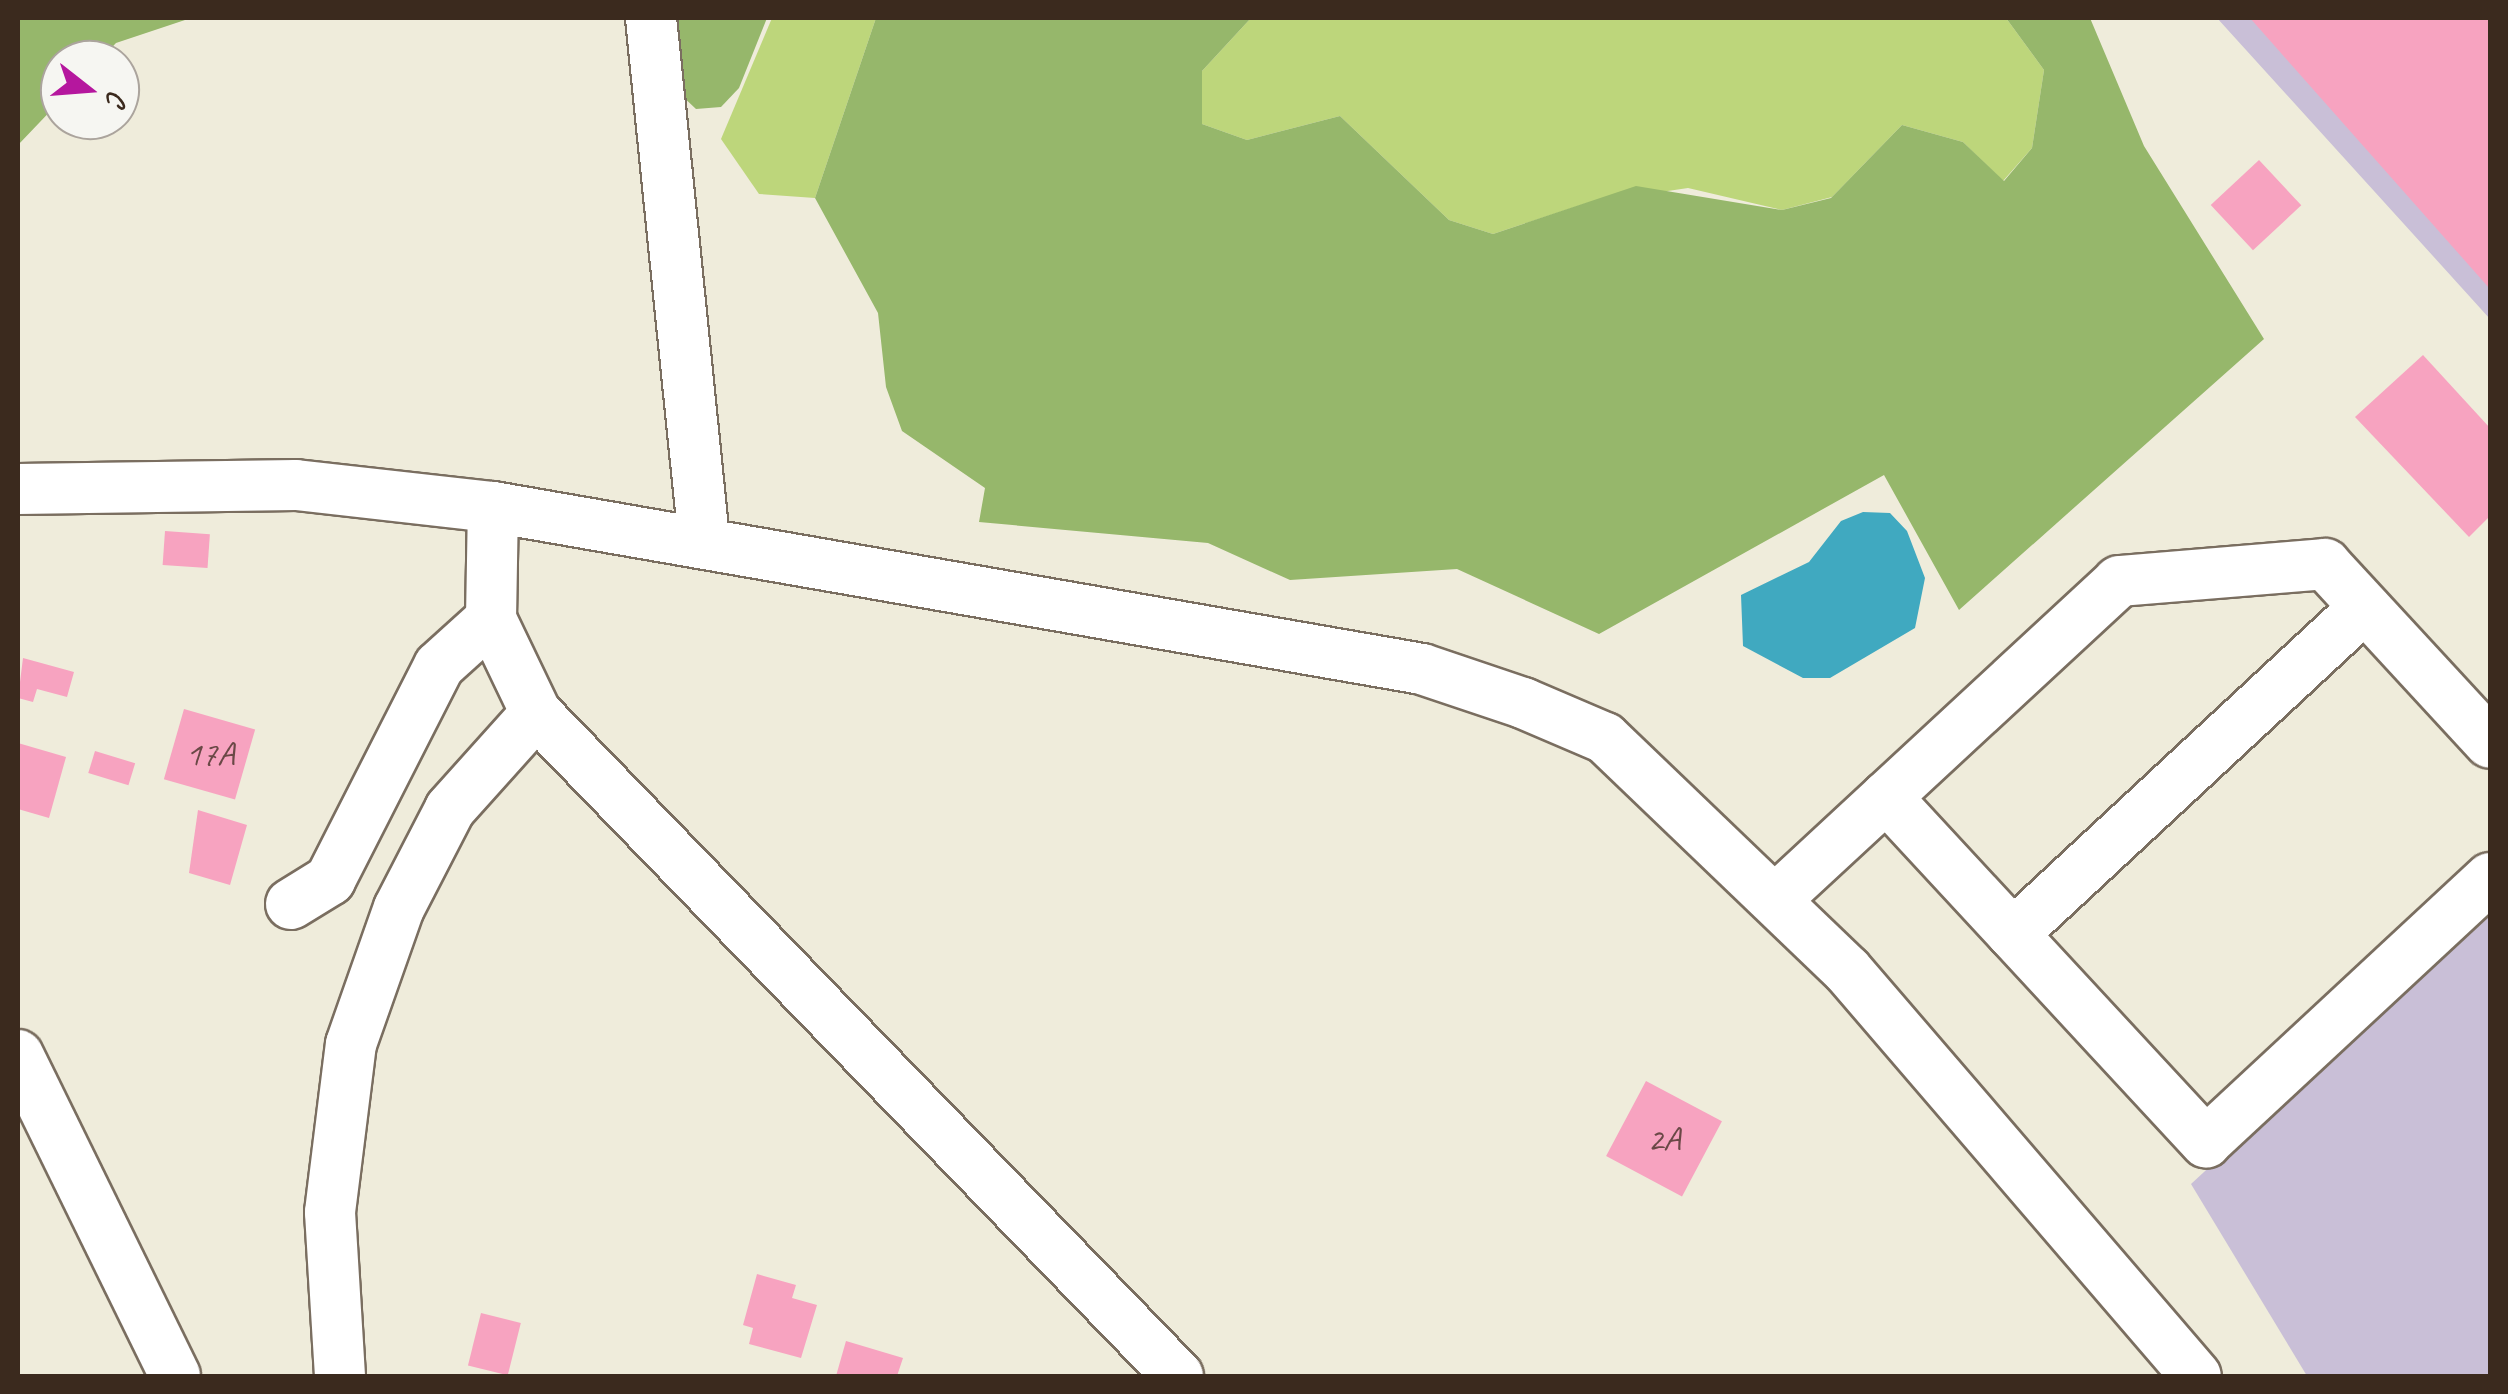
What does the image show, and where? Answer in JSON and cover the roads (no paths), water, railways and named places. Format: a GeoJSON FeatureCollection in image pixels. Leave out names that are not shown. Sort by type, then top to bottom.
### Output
{"type":"FeatureCollection","features":[{"type":"Feature","properties":{"kind":"street"},"geometry":{"type":"LineString","coordinates":[[651,18],[649,71],[704,540]]}},
{"type":"Feature","properties":{"kind":"street"},"geometry":{"type":"LineString","coordinates":[[18,488],[296,485],[493,507],[704,540],[1456,680],[1605,738],[1847,970],[2196,1376]]}},
{"type":"Feature","properties":{"kind":"street"},"geometry":{"type":"LineString","coordinates":[[493,507],[492,619],[536,712],[1178,1376]]}},
{"type":"Feature","properties":{"kind":"street"},"geometry":{"type":"LineString","coordinates":[[1775,900],[2119,580],[2325,564],[2490,743]]}},
{"type":"Feature","properties":{"kind":"street"},"geometry":{"type":"LineString","coordinates":[[2013,934],[2365,607]]}},
{"type":"Feature","properties":{"kind":"street"},"geometry":{"type":"LineString","coordinates":[[291,904],[330,880],[439,666],[492,619]]}},
{"type":"Feature","properties":{"kind":"street"},"geometry":{"type":"LineString","coordinates":[[340,1376],[330,1212],[351,1044],[399,908],[450,809],[536,712]]}},
{"type":"Feature","properties":{"kind":"street"},"geometry":{"type":"LineString","coordinates":[[1886,797],[2206,1142],[2490,878]]}},
{"type":"Feature","properties":{"kind":"street"},"geometry":{"type":"LineString","coordinates":[[18,1055],[175,1376]]}},
{"type":"Feature","properties":{"kind":"water"},"geometry":{"type":"Polygon","coordinates":[[[1863,512],[1890,513],[1907,531],[1925,578],[1915,628],[1830,678],[1803,678],[1743,646],[1741,595],[1809,562],[1841,521],[1863,512]]]}}]}
